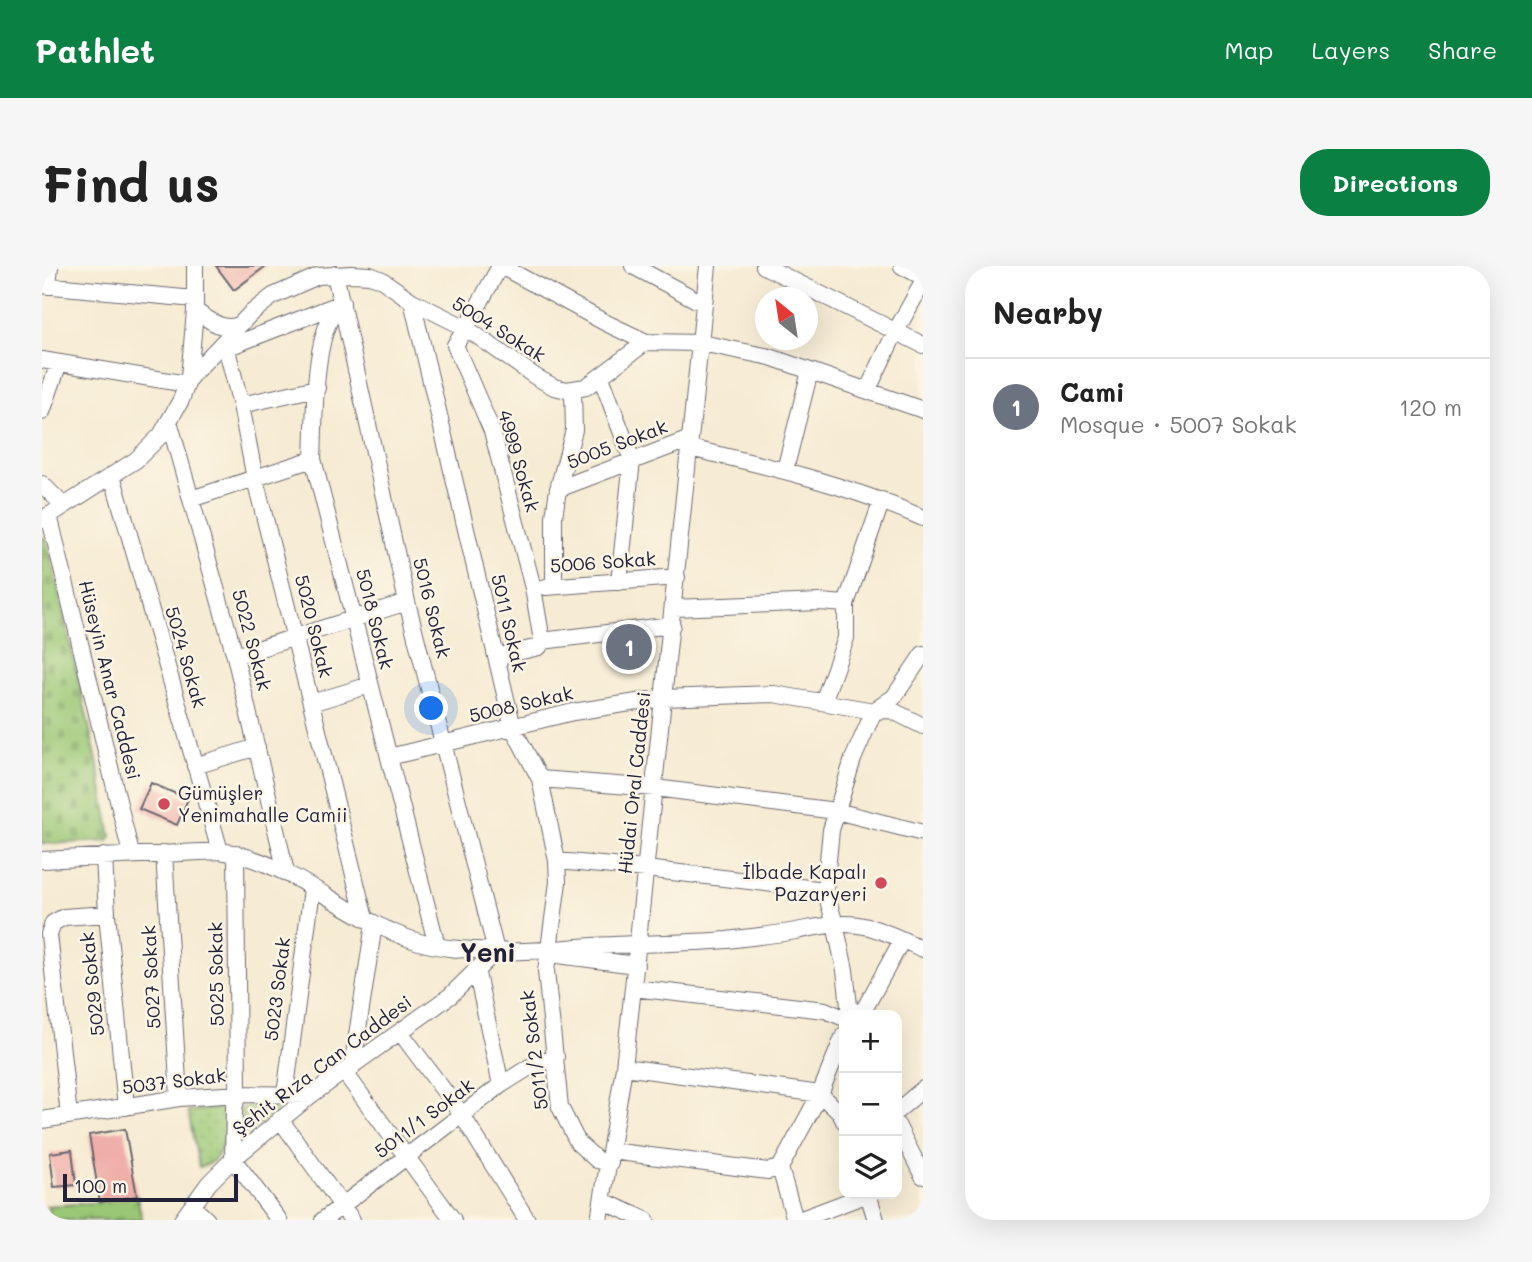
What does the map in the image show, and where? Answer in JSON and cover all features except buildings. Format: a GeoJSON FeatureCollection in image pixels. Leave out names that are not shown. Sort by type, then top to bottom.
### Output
{"type":"FeatureCollection","features":[{"type":"Feature","properties":{"kind":"street"},"geometry":{"type":"LineString","coordinates":[[50,266],[45,286],[195,305],[222,327],[233,328],[241,324]]}},
{"type":"Feature","properties":{"kind":"street"},"geometry":{"type":"LineString","coordinates":[[45,518],[136,460],[153,446],[169,421],[188,381],[195,305],[195,266]]}},
{"type":"Feature","properties":{"kind":"street"},"geometry":{"type":"LineString","coordinates":[[500,266],[646,342],[701,343],[771,357],[923,410]]}},
{"type":"Feature","properties":{"kind":"street","name":"4999 Sokak"},"geometry":{"type":"LineString","coordinates":[[500,266],[455,345],[492,431],[533,588],[542,641]]}},
{"type":"Feature","properties":{"kind":"street"},"geometry":{"type":"LineString","coordinates":[[633,266],[704,304]]}},
{"type":"Feature","properties":{"kind":"street","name":"Hüdai Oral Caddesi"},"geometry":{"type":"LineString","coordinates":[[599,1220],[611,1157],[634,988],[708,266]]}},
{"type":"Feature","properties":{"kind":"street"},"geometry":{"type":"LineString","coordinates":[[764,266],[923,345]]}},
{"type":"Feature","properties":{"kind":"street"},"geometry":{"type":"LineString","coordinates":[[868,390],[923,280],[902,266]]}},
{"type":"Feature","properties":{"kind":"street","name":"5004 Sokak"},"geometry":{"type":"LineString","coordinates":[[188,381],[226,345],[255,309],[273,296],[302,282],[335,274],[370,275],[392,286],[412,301],[466,328],[536,377],[554,387],[573,391]]}},
{"type":"Feature","properties":{"kind":"street","name":"5016 Sokak"},"geometry":{"type":"LineString","coordinates":[[335,274],[408,602],[496,951]]}},
{"type":"Feature","properties":{"kind":"street","name":"5011 Sokak"},"geometry":{"type":"LineString","coordinates":[[412,301],[513,727],[540,779],[557,861],[558,882],[549,951]]}},
{"type":"Feature","properties":{"kind":"street"},"geometry":{"type":"LineString","coordinates":[[226,345],[342,303]]}},
{"type":"Feature","properties":{"kind":"street","name":"5018 Sokak"},"geometry":{"type":"LineString","coordinates":[[342,303],[329,319],[322,346],[313,458],[437,946]]}},
{"type":"Feature","properties":{"kind":"street"},"geometry":{"type":"LineString","coordinates":[[554,586],[554,517],[558,489],[574,430],[573,391],[586,387],[601,377],[646,342]]}},
{"type":"Feature","properties":{"kind":"street","name":"5020 Sokak"},"geometry":{"type":"LineString","coordinates":[[226,345],[311,703],[369,921]]}},
{"type":"Feature","properties":{"kind":"street"},"geometry":{"type":"LineString","coordinates":[[42,360],[188,381]]}},
{"type":"Feature","properties":{"kind":"street"},"geometry":{"type":"LineString","coordinates":[[42,412],[59,363]]}},
{"type":"Feature","properties":{"kind":"street"},"geometry":{"type":"LineString","coordinates":[[785,470],[810,371]]}},
{"type":"Feature","properties":{"kind":"street"},"geometry":{"type":"LineString","coordinates":[[601,377],[632,460],[619,582]]}},
{"type":"Feature","properties":{"kind":"street"},"geometry":{"type":"LineString","coordinates":[[242,405],[317,388]]}},
{"type":"Feature","properties":{"kind":"street","name":"5022 Sokak"},"geometry":{"type":"LineString","coordinates":[[169,421],[235,656],[286,872]]}},
{"type":"Feature","properties":{"kind":"street"},"geometry":{"type":"LineString","coordinates":[[689,443],[882,500],[923,518]]}},
{"type":"Feature","properties":{"kind":"street","name":"5005 Sokak"},"geometry":{"type":"LineString","coordinates":[[558,489],[632,460],[689,443]]}},
{"type":"Feature","properties":{"kind":"street"},"geometry":{"type":"LineString","coordinates":[[191,499],[313,458]]}},
{"type":"Feature","properties":{"kind":"street","name":"5024 Sokak"},"geometry":{"type":"LineString","coordinates":[[112,475],[195,766],[228,852]]}},
{"type":"Feature","properties":{"kind":"street"},"geometry":{"type":"LineString","coordinates":[[42,484],[63,505]]}},
{"type":"Feature","properties":{"kind":"street"},"geometry":{"type":"LineString","coordinates":[[823,702],[846,638],[846,604],[882,500]]}},
{"type":"Feature","properties":{"kind":"street","name":"Hüseyin Anar Caddesi"},"geometry":{"type":"LineString","coordinates":[[45,518],[131,854]]}},
{"type":"Feature","properties":{"kind":"street","name":"5006 Sokak"},"geometry":{"type":"LineString","coordinates":[[533,588],[677,578]]}},
{"type":"Feature","properties":{"kind":"street"},"geometry":{"type":"LineString","coordinates":[[235,656],[408,602]]}},
{"type":"Feature","properties":{"kind":"street"},"geometry":{"type":"LineString","coordinates":[[674,608],[819,602],[846,604]]}},
{"type":"Feature","properties":{"kind":"street"},"geometry":{"type":"LineString","coordinates":[[496,657],[539,648],[542,641],[672,625]]}},
{"type":"Feature","properties":{"kind":"street"},"geometry":{"type":"LineString","coordinates":[[849,1010],[845,970],[825,890],[829,840],[853,759],[874,710],[894,697],[923,654]]}},
{"type":"Feature","properties":{"kind":"street"},"geometry":{"type":"LineString","coordinates":[[311,703],[370,685]]}},
{"type":"Feature","properties":{"kind":"street","name":"5008 Sokak"},"geometry":{"type":"LineString","coordinates":[[389,757],[573,712],[663,698],[774,694],[874,710],[891,710],[923,726]]}},
{"type":"Feature","properties":{"kind":"street"},"geometry":{"type":"LineString","coordinates":[[195,766],[257,747]]}},
{"type":"Feature","properties":{"kind":"street"},"geometry":{"type":"LineString","coordinates":[[540,779],[655,788],[836,811],[923,833]]}},
{"type":"Feature","properties":{"kind":"street"},"geometry":{"type":"LineString","coordinates":[[42,860],[131,854],[228,852],[261,860],[369,921],[416,942],[437,946],[496,951],[549,951],[576,947],[727,940],[835,924],[863,925],[923,949]]}},
{"type":"Feature","properties":{"kind":"street","name":"5025 Sokak"},"geometry":{"type":"LineString","coordinates":[[228,852],[238,1094],[234,1108],[233,1159]]}},
{"type":"Feature","properties":{"kind":"street","name":"5027 Sokak"},"geometry":{"type":"LineString","coordinates":[[164,853],[179,1098]]}},
{"type":"Feature","properties":{"kind":"street","name":"5029 Sokak"},"geometry":{"type":"LineString","coordinates":[[104,856],[126,1107]]}},
{"type":"Feature","properties":{"kind":"street"},"geometry":{"type":"LineString","coordinates":[[557,861],[825,890]]}},
{"type":"Feature","properties":{"kind":"street","name":"5023 Sokak"},"geometry":{"type":"LineString","coordinates":[[285,1095],[312,889]]}},
{"type":"Feature","properties":{"kind":"street"},"geometry":{"type":"LineString","coordinates":[[69,1116],[49,934],[53,923],[65,917],[107,914]]}},
{"type":"Feature","properties":{"kind":"street"},"geometry":{"type":"LineString","coordinates":[[369,921],[348,1070],[406,1158],[453,1220]]}},
{"type":"Feature","properties":{"kind":"street"},"geometry":{"type":"LineString","coordinates":[[862,1010],[902,940]]}},
{"type":"Feature","properties":{"kind":"street","name":"Şehit Rıza Can Caddesi"},"geometry":{"type":"LineString","coordinates":[[183,1220],[233,1159],[280,1119],[450,996],[496,951]]}},
{"type":"Feature","properties":{"kind":"street"},"geometry":{"type":"LineString","coordinates":[[549,951],[563,957],[635,965]]}},
{"type":"Feature","properties":{"kind":"street","name":"5011/2 Sokak"},"geometry":{"type":"LineString","coordinates":[[549,951],[546,971],[560,1107],[569,1130],[586,1152],[597,1160],[611,1157]]}},
{"type":"Feature","properties":{"kind":"street"},"geometry":{"type":"LineString","coordinates":[[476,969],[501,1086]]}},
{"type":"Feature","properties":{"kind":"street"},"geometry":{"type":"LineString","coordinates":[[634,988],[825,1010],[839,1016]]}},
{"type":"Feature","properties":{"kind":"street"},"geometry":{"type":"LineString","coordinates":[[401,1033],[462,1115],[527,1220]]}},
{"type":"Feature","properties":{"kind":"street"},"geometry":{"type":"LineString","coordinates":[[839,1047],[820,1094],[780,1168],[797,1220],[854,1199]]}},
{"type":"Feature","properties":{"kind":"street","name":"5011/1 Sokak"},"geometry":{"type":"LineString","coordinates":[[323,1220],[501,1086],[528,1068],[556,1057]]}},
{"type":"Feature","properties":{"kind":"street"},"geometry":{"type":"LineString","coordinates":[[624,1067],[820,1094],[839,1112]]}},
{"type":"Feature","properties":{"kind":"street"},"geometry":{"type":"LineString","coordinates":[[902,1107],[923,1088]]}},
{"type":"Feature","properties":{"kind":"street","name":"5037 Sokak"},"geometry":{"type":"LineString","coordinates":[[42,1120],[179,1098],[238,1094],[312,1095]]}},
{"type":"Feature","properties":{"kind":"street"},"geometry":{"type":"LineString","coordinates":[[280,1119],[352,1220]]}},
{"type":"Feature","properties":{"kind":"street"},"geometry":{"type":"LineString","coordinates":[[902,1135],[923,1176]]}},
{"type":"Feature","properties":{"kind":"street"},"geometry":{"type":"LineString","coordinates":[[611,1157],[768,1171],[780,1168]]}},
{"type":"Feature","properties":{"kind":"street"},"geometry":{"type":"LineString","coordinates":[[233,1159],[279,1220]]}},
{"type":"Feature","properties":{"kind":"street"},"geometry":{"type":"LineString","coordinates":[[870,1199],[876,1220]]}},
{"type":"Feature","properties":{"kind":"street"},"geometry":{"type":"LineString","coordinates":[[603,1200],[646,1220]]}},
{"type":"Feature","properties":{"kind":"street"},"geometry":{"type":"LineString","coordinates":[[192,1206],[207,1220]]}},
{"type":"Feature","properties":{"kind":"green space"},"geometry":{"type":"Polygon","coordinates":[[[42,537],[47,540],[98,766],[111,836],[108,841],[42,844],[42,537]]]}},
{"type":"Feature","properties":{"kind":"green space"},"geometry":{"type":"Polygon","coordinates":[[[275,1104],[279,1106],[275,1114],[245,1133],[240,1109],[275,1104]]]}},
{"type":"Feature","properties":{"kind":"green space"},"geometry":{"type":"Polygon","coordinates":[[[227,1108],[225,1136],[220,1152],[208,1164],[199,1167],[188,1111],[227,1108]]]}},
{"type":"Feature","properties":{"kind":"green space"},"geometry":{"type":"Polygon","coordinates":[[[137,1196],[142,1220],[52,1220],[47,1206],[92,1203],[137,1196]]]}},
{"type":"Feature","properties":{"kind":"place","name":"Cami"},"geometry":{"type":"Point","coordinates":[629,647]}},
{"type":"Feature","properties":{"kind":"place","name":"Gümüşler Yenimahalle Camii"},"geometry":{"type":"Point","coordinates":[164,804]}},
{"type":"Feature","properties":{"kind":"place","name":"İlbade Kapalı Pazaryeri"},"geometry":{"type":"Point","coordinates":[881,883]}},
{"type":"Feature","properties":{"kind":"district","name":"Yeni"},"geometry":{"type":"Point","coordinates":[488,953]}}]}
